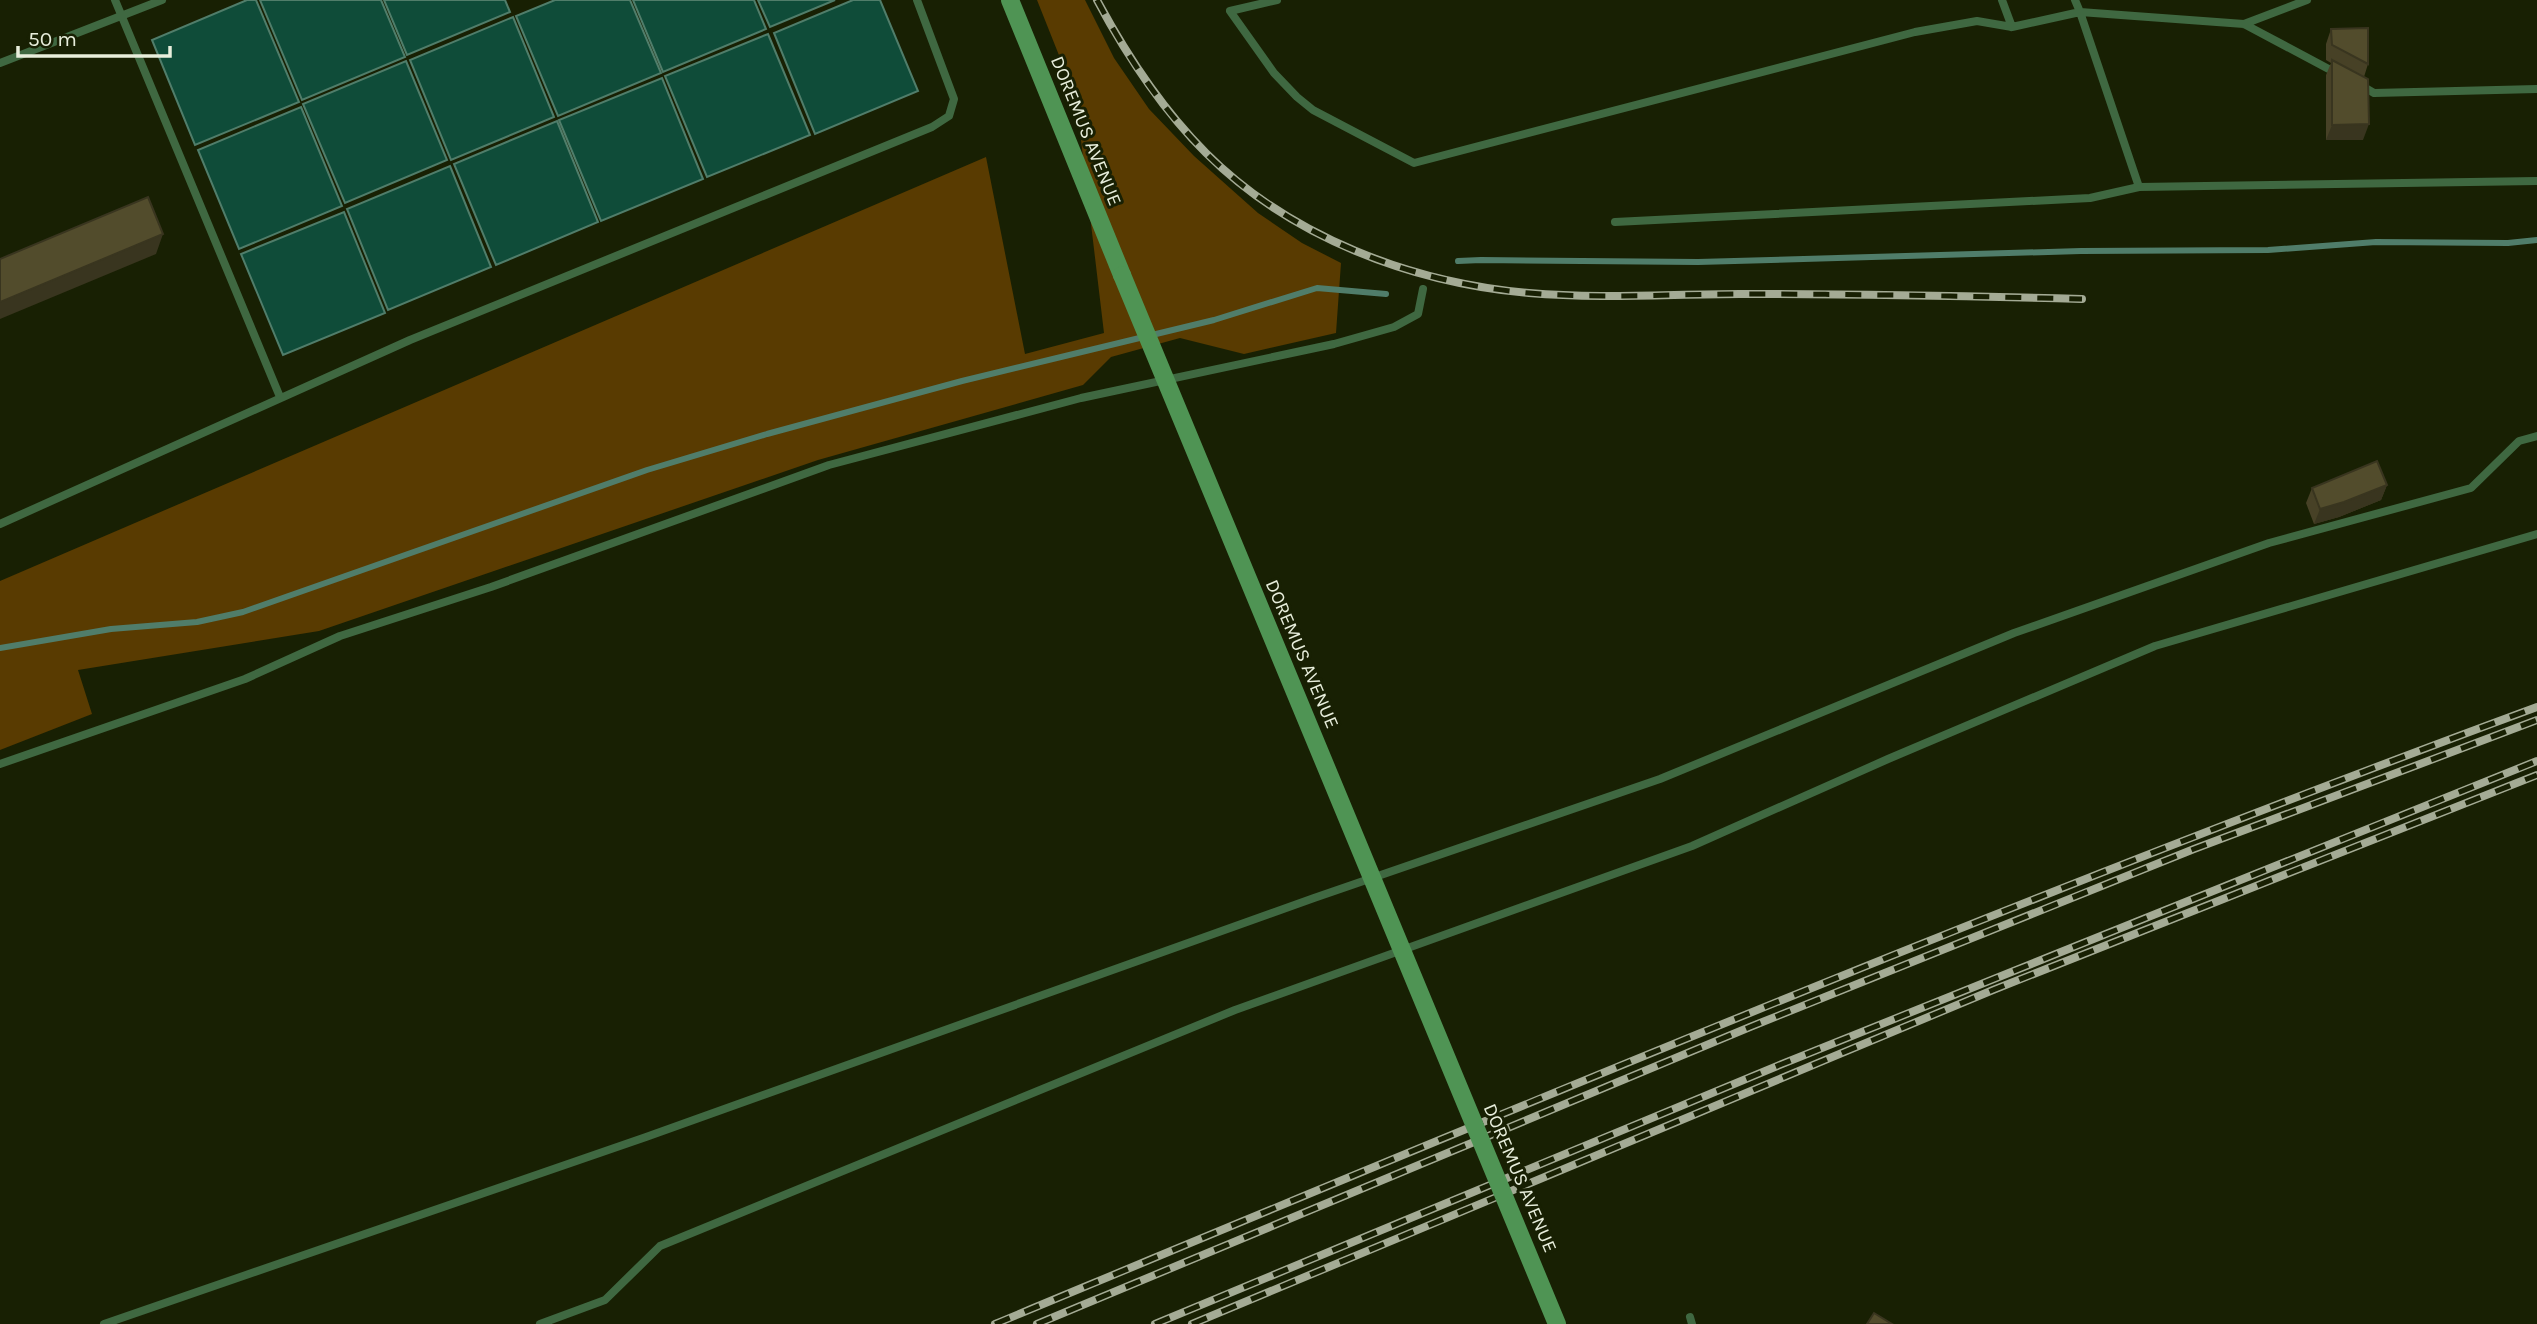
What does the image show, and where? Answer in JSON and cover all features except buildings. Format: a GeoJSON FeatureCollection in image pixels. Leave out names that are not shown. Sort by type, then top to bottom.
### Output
{"type":"FeatureCollection","features":[{"type":"Feature","properties":{"kind":"main road","name":"DOREMUS AVENUE"},"geometry":{"type":"LineString","coordinates":[[1010,0],[1558,1324]]}},
{"type":"Feature","properties":{"kind":"lane"},"geometry":{"type":"LineString","coordinates":[[115,0],[280,397]]}},
{"type":"Feature","properties":{"kind":"lane"},"geometry":{"type":"LineString","coordinates":[[0,63],[162,0]]}},
{"type":"Feature","properties":{"kind":"lane"},"geometry":{"type":"LineString","coordinates":[[0,524],[280,397],[436,330],[932,127],[948,116],[954,99],[917,0]]}},
{"type":"Feature","properties":{"kind":"lane"},"geometry":{"type":"LineString","coordinates":[[1277,0],[1230,11],[1274,73],[1313,110],[1414,163],[1916,32],[1977,21],[2012,27],[2080,12],[2244,24],[2374,93],[2537,89]]}},
{"type":"Feature","properties":{"kind":"lane"},"geometry":{"type":"LineString","coordinates":[[2002,0],[2012,27]]}},
{"type":"Feature","properties":{"kind":"lane"},"geometry":{"type":"LineString","coordinates":[[2075,0],[2139,187]]}},
{"type":"Feature","properties":{"kind":"lane"},"geometry":{"type":"LineString","coordinates":[[2244,24],[2306,0]]}},
{"type":"Feature","properties":{"kind":"lane"},"geometry":{"type":"LineString","coordinates":[[1615,222],[2090,198],[2139,187],[2537,181]]}},
{"type":"Feature","properties":{"kind":"lane"},"geometry":{"type":"LineString","coordinates":[[0,764],[244,679],[340,636],[491,587],[829,465],[1081,398],[1334,344],[1394,327],[1418,314],[1423,289]]}},
{"type":"Feature","properties":{"kind":"lane"},"geometry":{"type":"LineString","coordinates":[[104,1324],[646,1137],[1314,898],[1660,779],[2014,634],[2256,548],[2471,488],[2519,441],[2537,436]]}},
{"type":"Feature","properties":{"kind":"lane"},"geometry":{"type":"LineString","coordinates":[[540,1324],[605,1300],[660,1246],[1235,1010],[1692,846],[1888,759],[2155,646],[2537,534]]}},
{"type":"Feature","properties":{"kind":"shaded area"},"geometry":{"type":"Polygon","coordinates":[[[247,0],[256,0],[299,102],[195,145],[152,40],[247,0]]]}},
{"type":"Feature","properties":{"kind":"shaded area"},"geometry":{"type":"Polygon","coordinates":[[[260,0],[381,0],[405,57],[302,100],[260,0]]]}},
{"type":"Feature","properties":{"kind":"shaded area"},"geometry":{"type":"Polygon","coordinates":[[[384,0],[505,0],[510,12],[407,55],[384,0]]]}},
{"type":"Feature","properties":{"kind":"shaded area"},"geometry":{"type":"Polygon","coordinates":[[[555,0],[630,0],[661,73],[558,116],[516,16],[555,0]]]}},
{"type":"Feature","properties":{"kind":"shaded area"},"geometry":{"type":"Polygon","coordinates":[[[633,0],[754,0],[766,29],[663,72],[633,0]]]}},
{"type":"Feature","properties":{"kind":"shaded area"},"geometry":{"type":"Polygon","coordinates":[[[758,0],[835,0],[770,27],[758,0]]]}},
{"type":"Feature","properties":{"kind":"shaded area"},"geometry":{"type":"Polygon","coordinates":[[[853,0],[880,0],[918,91],[815,134],[774,33],[853,0]]]}},
{"type":"Feature","properties":{"kind":"shaded area"},"geometry":{"type":"Polygon","coordinates":[[[1037,0],[1085,0],[1114,58],[1149,109],[1194,156],[1258,213],[1302,243],[1341,263],[1336,333],[1244,354],[1180,338],[1111,357],[1083,385],[818,460],[319,631],[78,670],[92,714],[0,750],[0,581],[986,157],[1025,354],[1104,333],[1076,98],[1037,0]]]}},
{"type":"Feature","properties":{"kind":"shaded area"},"geometry":{"type":"Polygon","coordinates":[[[513,17],[554,117],[451,160],[410,60],[513,17]]]}},
{"type":"Feature","properties":{"kind":"shaded area"},"geometry":{"type":"Polygon","coordinates":[[[768,34],[810,135],[707,177],[665,76],[768,34]]]}},
{"type":"Feature","properties":{"kind":"shaded area"},"geometry":{"type":"Polygon","coordinates":[[[406,61],[447,160],[345,203],[303,104],[406,61]]]}},
{"type":"Feature","properties":{"kind":"shaded area"},"geometry":{"type":"Polygon","coordinates":[[[662,78],[703,179],[601,221],[559,120],[662,78]]]}},
{"type":"Feature","properties":{"kind":"shaded area"},"geometry":{"type":"Polygon","coordinates":[[[301,107],[342,206],[239,249],[198,150],[301,107]]]}},
{"type":"Feature","properties":{"kind":"shaded area"},"geometry":{"type":"Polygon","coordinates":[[[557,121],[598,222],[496,265],[454,164],[557,121]]]}},
{"type":"Feature","properties":{"kind":"shaded area"},"geometry":{"type":"Polygon","coordinates":[[[450,166],[491,267],[388,310],[347,209],[450,166]]]}},
{"type":"Feature","properties":{"kind":"shaded area"},"geometry":{"type":"Polygon","coordinates":[[[344,212],[385,313],[283,355],[241,254],[344,212]]]}},
{"type":"Feature","properties":{"kind":"waterway"},"geometry":{"type":"LineString","coordinates":[[1458,261],[1698,262],[2081,251],[2268,250],[2376,242],[2508,243],[2537,240]]}},
{"type":"Feature","properties":{"kind":"waterway"},"geometry":{"type":"LineString","coordinates":[[0,648],[111,629],[197,622],[243,612],[647,470],[767,434],[962,381],[1214,320],[1317,288],[1386,294]]}},
{"type":"Feature","properties":{"kind":"railway"},"geometry":{"type":"LineString","coordinates":[[1097,0],[1120,41],[1160,100],[1206,153],[1239,183],[1314,232],[1355,251],[1398,266],[1485,288],[1555,295],[1826,294],[2082,299]]}},
{"type":"Feature","properties":{"kind":"railway"},"geometry":{"type":"LineString","coordinates":[[995,1324],[1956,930],[2537,707]]}},
{"type":"Feature","properties":{"kind":"railway"},"geometry":{"type":"LineString","coordinates":[[1037,1324],[1750,1027],[2194,849],[2537,720]]}},
{"type":"Feature","properties":{"kind":"railway"},"geometry":{"type":"LineString","coordinates":[[1155,1324],[1782,1064],[2537,761]]}},
{"type":"Feature","properties":{"kind":"railway"},"geometry":{"type":"LineString","coordinates":[[1192,1324],[1993,990],[2537,775]]}}]}
